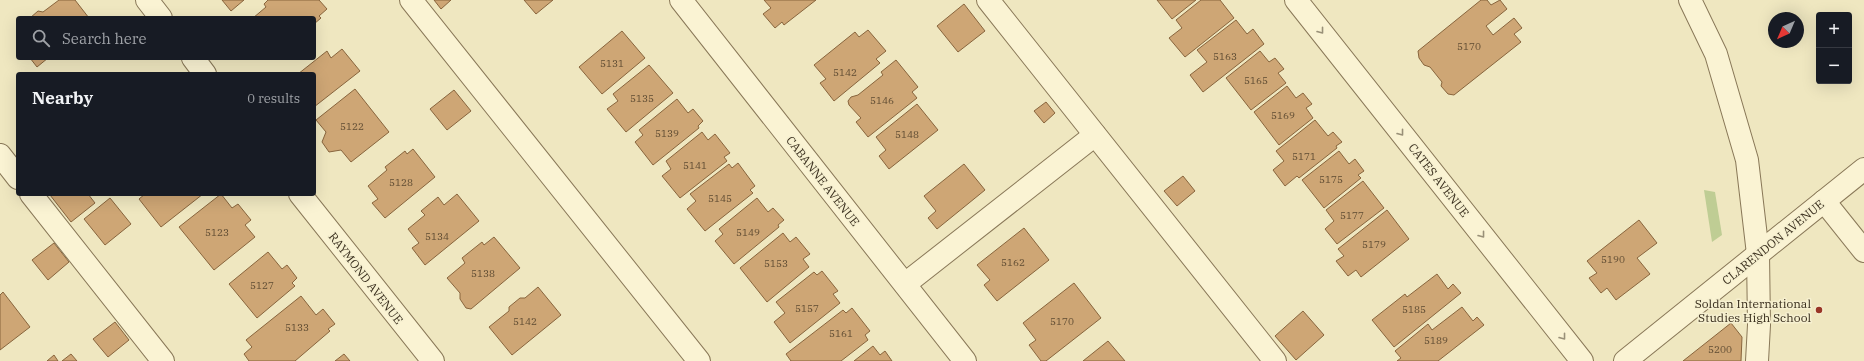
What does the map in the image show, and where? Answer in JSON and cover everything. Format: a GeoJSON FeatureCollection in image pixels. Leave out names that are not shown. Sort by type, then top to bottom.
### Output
{"type":"FeatureCollection","features":[{"type":"Feature","properties":{"kind":"street"},"geometry":{"type":"LineString","coordinates":[[147,0],[159,16]]}},
{"type":"Feature","properties":{"kind":"street"},"geometry":{"type":"LineString","coordinates":[[411,0],[699,361]]}},
{"type":"Feature","properties":{"kind":"street","name":"CABANNE AVENUE"},"geometry":{"type":"LineString","coordinates":[[681,0],[965,361]]}},
{"type":"Feature","properties":{"kind":"street"},"geometry":{"type":"LineString","coordinates":[[988,0],[1275,361]]}},
{"type":"Feature","properties":{"kind":"street","name":"CATES AVENUE"},"geometry":{"type":"LineString","coordinates":[[1296,0],[1582,361]]}},
{"type":"Feature","properties":{"kind":"street"},"geometry":{"type":"LineString","coordinates":[[1690,0],[1716,54],[1747,160],[1758,254],[1759,325],[1757,361]]}},
{"type":"Feature","properties":{"kind":"street"},"geometry":{"type":"LineString","coordinates":[[194,60],[204,72]]}},
{"type":"Feature","properties":{"kind":"street"},"geometry":{"type":"LineString","coordinates":[[905,284],[1095,135]]}},
{"type":"Feature","properties":{"kind":"street"},"geometry":{"type":"LineString","coordinates":[[0,155],[16,175]]}},
{"type":"Feature","properties":{"kind":"street","name":"CLARENDON AVENUE"},"geometry":{"type":"LineString","coordinates":[[1625,361],[1864,169]]}},
{"type":"Feature","properties":{"kind":"street"},"geometry":{"type":"LineString","coordinates":[[33,196],[164,361]]}},
{"type":"Feature","properties":{"kind":"street","name":"RAYMOND AVENUE"},"geometry":{"type":"LineString","coordinates":[[302,196],[433,361]]}},
{"type":"Feature","properties":{"kind":"street"},"geometry":{"type":"LineString","coordinates":[[1824,201],[1864,251]]}},
{"type":"Feature","properties":{"kind":"green space"},"geometry":{"type":"Polygon","coordinates":[[[1704,190],[1715,192],[1722,235],[1712,242],[1704,190]]]}},
{"type":"Feature","properties":{"kind":"building"},"geometry":{"type":"Polygon","coordinates":[[[59,0],[75,0],[87,16],[32,16],[38,11],[43,12],[59,0]]]}},
{"type":"Feature","properties":{"kind":"building"},"geometry":{"type":"Polygon","coordinates":[[[222,0],[244,0],[231,11],[222,0]]]}},
{"type":"Feature","properties":{"kind":"building"},"geometry":{"type":"Polygon","coordinates":[[[268,0],[319,0],[327,9],[319,16],[321,18],[316,22],[316,16],[255,16],[266,7],[264,4],[268,0]]]}},
{"type":"Feature","properties":{"kind":"building"},"geometry":{"type":"Polygon","coordinates":[[[434,0],[451,0],[441,9],[434,0]]]}},
{"type":"Feature","properties":{"kind":"building"},"geometry":{"type":"Polygon","coordinates":[[[524,0],[553,0],[536,14],[524,0]]]}},
{"type":"Feature","properties":{"kind":"building"},"geometry":{"type":"Polygon","coordinates":[[[764,0],[816,0],[784,25],[782,22],[775,28],[763,14],[771,8],[764,0]]]}},
{"type":"Feature","properties":{"kind":"building"},"geometry":{"type":"Polygon","coordinates":[[[1157,0],[1196,0],[1172,19],[1157,0]]]}},
{"type":"Feature","properties":{"kind":"building"},"geometry":{"type":"Polygon","coordinates":[[[1201,0],[1220,0],[1234,18],[1185,57],[1169,38],[1182,28],[1176,20],[1201,0]]]}},
{"type":"Feature","properties":{"kind":"building"},"geometry":{"type":"Polygon","coordinates":[[[1481,0],[1487,0],[1491,5],[1500,0],[1507,9],[1486,26],[1493,35],[1514,18],[1522,28],[1514,34],[1521,42],[1454,95],[1448,94],[1441,86],[1442,82],[1430,67],[1424,65],[1419,58],[1418,51],[1481,0]]]}},
{"type":"Feature","properties":{"kind":"building"},"geometry":{"type":"Polygon","coordinates":[[[964,4],[985,31],[958,52],[937,26],[964,4]]]}},
{"type":"Feature","properties":{"kind":"building"},"geometry":{"type":"Polygon","coordinates":[[[1236,20],[1247,34],[1253,29],[1264,44],[1203,92],[1190,75],[1207,62],[1197,50],[1236,20]]]}},
{"type":"Feature","properties":{"kind":"building"},"geometry":{"type":"Polygon","coordinates":[[[868,30],[886,51],[876,59],[880,63],[834,101],[820,83],[826,79],[814,65],[855,32],[859,37],[868,30]]]}},
{"type":"Feature","properties":{"kind":"building"},"geometry":{"type":"Polygon","coordinates":[[[622,31],[645,58],[602,94],[579,67],[622,31]]]}},
{"type":"Feature","properties":{"kind":"building"},"geometry":{"type":"Polygon","coordinates":[[[342,49],[360,71],[316,105],[316,72],[301,72],[327,51],[331,58],[342,49]]]}},
{"type":"Feature","properties":{"kind":"building"},"geometry":{"type":"Polygon","coordinates":[[[1260,51],[1269,62],[1275,58],[1284,69],[1278,73],[1286,83],[1251,110],[1226,78],[1260,51]]]}},
{"type":"Feature","properties":{"kind":"building"},"geometry":{"type":"Polygon","coordinates":[[[32,60],[46,60],[37,67],[32,60]]]}},
{"type":"Feature","properties":{"kind":"building"},"geometry":{"type":"Polygon","coordinates":[[[896,60],[918,87],[912,92],[917,98],[868,137],[856,122],[861,118],[849,105],[848,101],[851,97],[858,95],[883,75],[881,72],[896,60]]]}},
{"type":"Feature","properties":{"kind":"building"},"geometry":{"type":"Polygon","coordinates":[[[649,65],[673,93],[626,132],[607,109],[618,101],[613,94],[649,65]]]}},
{"type":"Feature","properties":{"kind":"building"},"geometry":{"type":"Polygon","coordinates":[[[1287,86],[1296,98],[1303,93],[1312,104],[1306,108],[1313,118],[1279,145],[1254,112],[1287,86]]]}},
{"type":"Feature","properties":{"kind":"building"},"geometry":{"type":"Polygon","coordinates":[[[355,89],[389,132],[351,162],[341,150],[329,152],[322,142],[326,132],[316,120],[355,89]]]}},
{"type":"Feature","properties":{"kind":"building"},"geometry":{"type":"Polygon","coordinates":[[[454,90],[471,111],[447,130],[430,109],[454,90]]]}},
{"type":"Feature","properties":{"kind":"building"},"geometry":{"type":"Polygon","coordinates":[[[677,99],[688,113],[693,109],[703,121],[698,126],[699,128],[653,165],[635,142],[643,135],[639,130],[677,99]]]}},
{"type":"Feature","properties":{"kind":"building"},"geometry":{"type":"Polygon","coordinates":[[[1046,102],[1055,113],[1044,123],[1034,111],[1046,102]]]}},
{"type":"Feature","properties":{"kind":"building"},"geometry":{"type":"Polygon","coordinates":[[[917,104],[938,130],[889,169],[879,156],[886,150],[876,137],[917,104]]]}},
{"type":"Feature","properties":{"kind":"building"},"geometry":{"type":"Polygon","coordinates":[[[1315,120],[1328,136],[1333,132],[1342,142],[1336,146],[1337,148],[1299,178],[1297,176],[1285,186],[1273,170],[1284,161],[1276,151],[1315,120]]]}},
{"type":"Feature","properties":{"kind":"building"},"geometry":{"type":"Polygon","coordinates":[[[702,132],[708,140],[715,134],[730,153],[724,157],[727,161],[680,198],[662,176],[671,169],[666,161],[702,132]]]}},
{"type":"Feature","properties":{"kind":"building"},"geometry":{"type":"Polygon","coordinates":[[[413,149],[435,177],[385,218],[372,203],[378,199],[368,186],[387,170],[385,167],[405,151],[407,154],[413,149]]]}},
{"type":"Feature","properties":{"kind":"building"},"geometry":{"type":"Polygon","coordinates":[[[1339,151],[1349,164],[1355,159],[1364,171],[1358,175],[1361,178],[1324,208],[1302,180],[1339,151]]]}},
{"type":"Feature","properties":{"kind":"building"},"geometry":{"type":"Polygon","coordinates":[[[738,163],[755,186],[750,190],[753,193],[705,231],[687,209],[696,201],[690,194],[729,164],[732,168],[738,163]]]}},
{"type":"Feature","properties":{"kind":"building"},"geometry":{"type":"Polygon","coordinates":[[[964,164],[985,190],[937,229],[928,218],[936,211],[924,196],[964,164]]]}},
{"type":"Feature","properties":{"kind":"building"},"geometry":{"type":"Polygon","coordinates":[[[1183,176],[1195,191],[1177,206],[1164,191],[1183,176]]]}},
{"type":"Feature","properties":{"kind":"building"},"geometry":{"type":"Polygon","coordinates":[[[1363,181],[1384,208],[1337,244],[1325,229],[1334,221],[1326,210],[1363,181]]]}},
{"type":"Feature","properties":{"kind":"building"},"geometry":{"type":"Polygon","coordinates":[[[457,194],[479,221],[425,265],[412,248],[419,243],[408,229],[425,215],[421,211],[438,197],[444,205],[457,194]]]}},
{"type":"Feature","properties":{"kind":"building"},"geometry":{"type":"Polygon","coordinates":[[[51,196],[90,196],[95,203],[71,222],[51,196]]]}},
{"type":"Feature","properties":{"kind":"building"},"geometry":{"type":"Polygon","coordinates":[[[143,196],[200,196],[161,227],[139,199],[143,196]]]}},
{"type":"Feature","properties":{"kind":"building"},"geometry":{"type":"Polygon","coordinates":[[[218,196],[223,196],[232,208],[238,204],[251,220],[245,225],[255,237],[214,270],[179,227],[218,196]]]}},
{"type":"Feature","properties":{"kind":"building"},"geometry":{"type":"Polygon","coordinates":[[[110,198],[131,224],[105,245],[84,219],[110,198]]]}},
{"type":"Feature","properties":{"kind":"building"},"geometry":{"type":"Polygon","coordinates":[[[757,198],[768,212],[773,208],[784,220],[778,225],[779,227],[734,264],[715,241],[723,234],[719,229],[757,198]]]}},
{"type":"Feature","properties":{"kind":"building"},"geometry":{"type":"Polygon","coordinates":[[[1387,210],[1409,239],[1361,277],[1356,270],[1348,276],[1336,261],[1344,256],[1338,249],[1387,210]]]}},
{"type":"Feature","properties":{"kind":"building"},"geometry":{"type":"Polygon","coordinates":[[[1639,220],[1657,243],[1637,258],[1650,274],[1616,300],[1607,288],[1601,293],[1589,278],[1597,273],[1587,261],[1639,220]]]}},
{"type":"Feature","properties":{"kind":"building"},"geometry":{"type":"Polygon","coordinates":[[[1024,228],[1049,260],[997,301],[984,285],[990,280],[977,265],[1024,228]]]}},
{"type":"Feature","properties":{"kind":"building"},"geometry":{"type":"Polygon","coordinates":[[[783,233],[790,242],[796,237],[810,254],[803,259],[809,267],[767,302],[740,268],[783,233]]]}},
{"type":"Feature","properties":{"kind":"building"},"geometry":{"type":"Polygon","coordinates":[[[494,237],[520,268],[471,309],[466,308],[460,299],[460,293],[447,278],[465,263],[462,258],[482,242],[484,245],[494,237]]]}},
{"type":"Feature","properties":{"kind":"building"},"geometry":{"type":"Polygon","coordinates":[[[54,243],[69,262],[48,280],[32,260],[54,243]]]}},
{"type":"Feature","properties":{"kind":"building"},"geometry":{"type":"Polygon","coordinates":[[[268,252],[282,269],[287,265],[297,278],[292,283],[295,286],[257,318],[229,284],[268,252]]]}},
{"type":"Feature","properties":{"kind":"building"},"geometry":{"type":"Polygon","coordinates":[[[822,271],[838,291],[833,294],[840,303],[790,343],[774,322],[785,313],[776,302],[814,272],[817,275],[822,271]]]}},
{"type":"Feature","properties":{"kind":"building"},"geometry":{"type":"Polygon","coordinates":[[[1437,274],[1448,289],[1453,284],[1461,293],[1394,347],[1372,320],[1405,294],[1407,297],[1437,274]]]}},
{"type":"Feature","properties":{"kind":"building"},"geometry":{"type":"Polygon","coordinates":[[[1074,283],[1101,318],[1046,361],[1041,361],[1029,345],[1036,340],[1023,323],[1074,283]]]}},
{"type":"Feature","properties":{"kind":"building"},"geometry":{"type":"Polygon","coordinates":[[[538,287],[561,315],[512,355],[489,327],[509,311],[509,307],[520,298],[525,298],[538,287]]]}},
{"type":"Feature","properties":{"kind":"building"},"geometry":{"type":"Polygon","coordinates":[[[3,292],[30,327],[0,350],[0,295],[3,292]]]}},
{"type":"Feature","properties":{"kind":"building"},"geometry":{"type":"Polygon","coordinates":[[[301,296],[316,315],[323,309],[335,324],[328,329],[330,331],[295,361],[249,361],[244,354],[252,347],[246,340],[301,296]]]}},
{"type":"Feature","properties":{"kind":"building"},"geometry":{"type":"Polygon","coordinates":[[[1462,307],[1473,321],[1477,317],[1484,325],[1438,361],[1397,361],[1401,358],[1395,351],[1428,324],[1432,330],[1462,307]]]}},
{"type":"Feature","properties":{"kind":"building"},"geometry":{"type":"Polygon","coordinates":[[[852,308],[870,331],[865,335],[868,340],[841,361],[791,361],[786,354],[843,310],[846,313],[852,308]]]}},
{"type":"Feature","properties":{"kind":"building"},"geometry":{"type":"Polygon","coordinates":[[[1303,311],[1324,335],[1296,360],[1275,336],[1303,311]]]}},
{"type":"Feature","properties":{"kind":"building"},"geometry":{"type":"Polygon","coordinates":[[[115,322],[129,340],[108,357],[93,339],[115,322]]]}},
{"type":"Feature","properties":{"kind":"building"},"geometry":{"type":"Polygon","coordinates":[[[1731,323],[1742,337],[1741,361],[1683,361],[1731,323]]]}},
{"type":"Feature","properties":{"kind":"building"},"geometry":{"type":"Polygon","coordinates":[[[1108,341],[1125,361],[1083,361],[1108,341]]]}},
{"type":"Feature","properties":{"kind":"building"},"geometry":{"type":"Polygon","coordinates":[[[873,346],[880,355],[885,351],[892,361],[854,361],[873,346]]]}},
{"type":"Feature","properties":{"kind":"building"},"geometry":{"type":"Polygon","coordinates":[[[71,354],[77,361],[62,361],[71,354]]]}},
{"type":"Feature","properties":{"kind":"building"},"geometry":{"type":"Polygon","coordinates":[[[344,354],[350,361],[335,361],[344,354]]]}},
{"type":"Feature","properties":{"kind":"building"},"geometry":{"type":"Polygon","coordinates":[[[54,355],[58,361],[47,361],[54,355]]]}},
{"type":"Feature","properties":{"kind":"place","name":"Soldan International Studies High School"},"geometry":{"type":"Point","coordinates":[1819,310]}}]}
